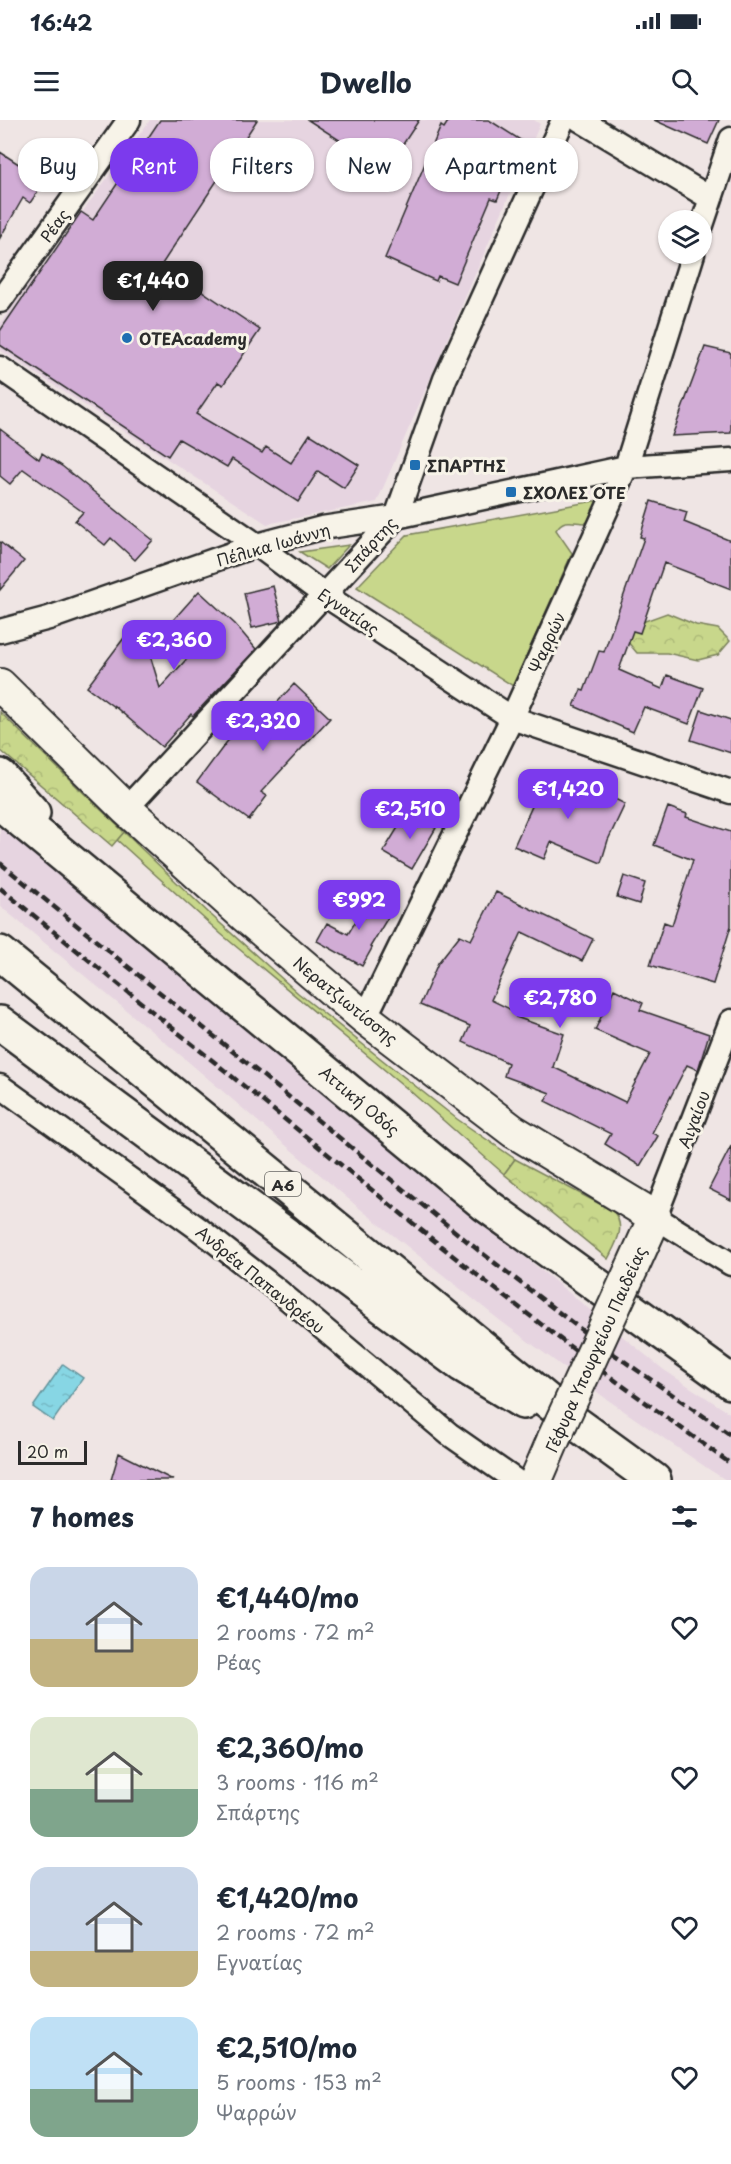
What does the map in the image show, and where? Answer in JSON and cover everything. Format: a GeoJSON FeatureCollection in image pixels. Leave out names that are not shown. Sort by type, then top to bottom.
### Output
{"type":"FeatureCollection","features":[{"type":"Feature","properties":{"kind":"highway"},"geometry":{"type":"LineString","coordinates":[[0,776],[95,881]]}},
{"type":"Feature","properties":{"kind":"highway","name":"Αττική Οδός"},"geometry":{"type":"LineString","coordinates":[[0,803],[486,1205],[731,1382]]}},
{"type":"Feature","properties":{"kind":"highway","name":"Α6"},"geometry":{"type":"LineString","coordinates":[[0,953],[560,1427],[654,1480]]}},
{"type":"Feature","properties":{"kind":"highway"},"geometry":{"type":"LineString","coordinates":[[0,1023],[462,1365],[560,1427]]}},
{"type":"Feature","properties":{"kind":"street","name":"Ρέας"},"geometry":{"type":"LineString","coordinates":[[0,301],[129,120]]}},
{"type":"Feature","properties":{"kind":"street","name":"Σπάρτης"},"geometry":{"type":"LineString","coordinates":[[126,809],[396,517],[445,379],[563,120]]}},
{"type":"Feature","properties":{"kind":"street"},"geometry":{"type":"LineString","coordinates":[[580,120],[710,198]]}},
{"type":"Feature","properties":{"kind":"street"},"geometry":{"type":"LineString","coordinates":[[706,210],[731,139]]}},
{"type":"Feature","properties":{"kind":"street","name":"Ψαρρών"},"geometry":{"type":"LineString","coordinates":[[365,1018],[512,718],[626,467],[690,264]]}},
{"type":"Feature","properties":{"kind":"street","name":"Εγνατίας"},"geometry":{"type":"LineString","coordinates":[[0,368],[257,545],[323,594],[512,718],[731,792]]}},
{"type":"Feature","properties":{"kind":"street","name":"Πέλικα Ιωάννη"},"geometry":{"type":"LineString","coordinates":[[0,631],[50,618],[257,545],[322,528],[396,517],[626,467],[731,460]]}},
{"type":"Feature","properties":{"kind":"street","name":"Νερατζιωτίσσης"},"geometry":{"type":"LineString","coordinates":[[0,685],[126,809],[365,1018],[513,1131],[731,1264]]}},
{"type":"Feature","properties":{"kind":"street","name":"Αιγαίου"},"geometry":{"type":"LineString","coordinates":[[655,1217],[731,1021]]}},
{"type":"Feature","properties":{"kind":"street","name":"Ανδρέα Παπανδρέου"},"geometry":{"type":"LineString","coordinates":[[0,1086],[199,1229],[276,1289],[449,1434],[515,1480]]}},
{"type":"Feature","properties":{"kind":"street","name":"Γέφυρα Υπουργείου Παιδείας"},"geometry":{"type":"LineString","coordinates":[[536,1480],[655,1217]]}},
{"type":"Feature","properties":{"kind":"shaded area"},"geometry":{"type":"Polygon","coordinates":[[[150,120],[534,120],[540,124],[534,138],[424,138],[424,192],[511,192],[377,502],[267,524],[0,350],[0,324],[110,174],[110,192],[198,192],[198,138],[137,138],[150,120]]]}},
{"type":"Feature","properties":{"kind":"shaded area"},"geometry":{"type":"Polygon","coordinates":[[[0,825],[242,1027],[664,1370],[731,1414],[731,1480],[726,1480],[710,1470],[608,1400],[502,1322],[359,1208],[184,1058],[0,906],[0,825]]]}},
{"type":"Feature","properties":{"kind":"green space"},"geometry":{"type":"Polygon","coordinates":[[[599,501],[591,519],[586,523],[566,522],[556,530],[572,553],[513,686],[357,587],[407,535],[599,501]]]}},
{"type":"Feature","properties":{"kind":"green space"},"geometry":{"type":"Polygon","coordinates":[[[349,545],[327,569],[300,552],[349,545]]]}},
{"type":"Feature","properties":{"kind":"green space"},"geometry":{"type":"Polygon","coordinates":[[[667,613],[696,625],[718,629],[730,641],[718,655],[698,660],[667,653],[637,653],[627,641],[631,626],[667,613]]]}},
{"type":"Feature","properties":{"kind":"green space"},"geometry":{"type":"Polygon","coordinates":[[[0,712],[124,832],[112,846],[0,750],[0,712]]]}},
{"type":"Feature","properties":{"kind":"green space"},"geometry":{"type":"Polygon","coordinates":[[[124,832],[211,915],[298,993],[457,1119],[515,1159],[504,1174],[410,1091],[221,934],[117,840],[124,832]]]}},
{"type":"Feature","properties":{"kind":"green space"},"geometry":{"type":"Polygon","coordinates":[[[515,1159],[613,1211],[620,1229],[608,1259],[504,1174],[515,1159]]]}},
{"type":"Feature","properties":{"kind":"water"},"geometry":{"type":"Polygon","coordinates":[[[63,1364],[83,1378],[53,1421],[33,1407],[63,1364]]]}},
{"type":"Feature","properties":{"kind":"building","name":"OTEAcademy"},"geometry":{"type":"Polygon","coordinates":[[[160,120],[257,120],[245,138],[210,138],[210,191],[162,264],[260,330],[223,385],[218,382],[196,414],[262,453],[266,447],[291,463],[310,434],[359,465],[344,488],[318,471],[298,502],[232,459],[227,467],[179,439],[168,456],[0,345],[0,331],[81,212],[93,220],[112,192],[198,192],[198,138],[148,138],[160,120]]]}},
{"type":"Feature","properties":{"kind":"building"},"geometry":{"type":"Polygon","coordinates":[[[308,120],[419,120],[407,138],[336,138],[308,120]]]}},
{"type":"Feature","properties":{"kind":"building"},"geometry":{"type":"Polygon","coordinates":[[[449,120],[489,120],[517,138],[436,138],[441,126],[444,128],[449,120]]]}},
{"type":"Feature","properties":{"kind":"building"},"geometry":{"type":"Polygon","coordinates":[[[654,120],[719,120],[708,144],[654,120]]]}},
{"type":"Feature","properties":{"kind":"building"},"geometry":{"type":"Polygon","coordinates":[[[0,152],[18,164],[18,192],[38,192],[30,203],[23,198],[0,238],[0,152]]]}},
{"type":"Feature","properties":{"kind":"building"},"geometry":{"type":"Polygon","coordinates":[[[424,166],[424,192],[500,192],[497,200],[491,198],[455,283],[438,276],[436,281],[385,258],[424,166]]]}},
{"type":"Feature","properties":{"kind":"building"},"geometry":{"type":"Polygon","coordinates":[[[705,347],[731,353],[731,433],[672,436],[705,347]]]}},
{"type":"Feature","properties":{"kind":"building"},"geometry":{"type":"Polygon","coordinates":[[[0,429],[39,459],[42,453],[62,466],[153,540],[135,560],[111,538],[105,545],[75,521],[83,512],[23,469],[10,484],[0,476],[0,429]]]}},
{"type":"Feature","properties":{"kind":"building"},"geometry":{"type":"Polygon","coordinates":[[[651,501],[687,512],[684,522],[731,541],[731,589],[664,563],[640,633],[633,631],[619,670],[662,689],[667,675],[703,688],[689,724],[644,707],[633,732],[574,706],[581,690],[584,691],[599,651],[604,652],[644,538],[640,537],[651,501]]]}},
{"type":"Feature","properties":{"kind":"building"},"geometry":{"type":"Polygon","coordinates":[[[0,542],[24,561],[0,590],[0,542]]]}},
{"type":"Feature","properties":{"kind":"building"},"geometry":{"type":"Polygon","coordinates":[[[273,586],[282,621],[252,628],[244,593],[273,586]]]}},
{"type":"Feature","properties":{"kind":"building"},"geometry":{"type":"Polygon","coordinates":[[[199,591],[235,624],[256,649],[193,716],[191,714],[162,747],[114,706],[87,687],[124,638],[143,632],[160,688],[194,651],[167,627],[199,591]]]}},
{"type":"Feature","properties":{"kind":"building"},"geometry":{"type":"Polygon","coordinates":[[[294,684],[330,718],[261,792],[267,796],[249,820],[197,782],[239,729],[243,732],[271,703],[274,706],[294,684]]]}},
{"type":"Feature","properties":{"kind":"building"},"geometry":{"type":"Polygon","coordinates":[[[701,710],[731,720],[731,753],[691,740],[701,710]]]}},
{"type":"Feature","properties":{"kind":"building"},"geometry":{"type":"Polygon","coordinates":[[[571,777],[625,804],[608,840],[601,863],[551,842],[544,859],[514,846],[533,804],[518,797],[526,780],[561,796],[571,777]]]}},
{"type":"Feature","properties":{"kind":"building"},"geometry":{"type":"Polygon","coordinates":[[[668,807],[687,814],[686,817],[731,832],[731,926],[713,984],[650,965],[664,922],[672,925],[693,860],[654,845],[668,807]]]}},
{"type":"Feature","properties":{"kind":"building"},"geometry":{"type":"Polygon","coordinates":[[[408,811],[436,828],[412,869],[383,852],[408,811]]]}},
{"type":"Feature","properties":{"kind":"building"},"geometry":{"type":"Polygon","coordinates":[[[624,876],[645,883],[639,904],[617,897],[624,876]]]}},
{"type":"Feature","properties":{"kind":"building"},"geometry":{"type":"Polygon","coordinates":[[[374,891],[396,904],[370,947],[372,948],[362,966],[317,941],[327,923],[348,934],[374,891]]]}},
{"type":"Feature","properties":{"kind":"building"},"geometry":{"type":"Polygon","coordinates":[[[496,892],[593,939],[582,961],[522,932],[491,1000],[518,1013],[516,1017],[564,1034],[553,1067],[625,1102],[650,1054],[595,1030],[614,989],[643,1003],[640,1010],[709,1034],[698,1070],[687,1065],[652,1133],[658,1136],[640,1166],[605,1144],[611,1134],[545,1101],[550,1093],[504,1076],[508,1063],[463,1042],[470,1026],[420,1005],[438,963],[460,935],[471,940],[496,892]]]}},
{"type":"Feature","properties":{"kind":"building"},"geometry":{"type":"Polygon","coordinates":[[[731,1146],[731,1200],[709,1189],[731,1146]]]}},
{"type":"Feature","properties":{"kind":"building"},"geometry":{"type":"Polygon","coordinates":[[[119,1453],[173,1480],[111,1480],[119,1453]]]}},
{"type":"Feature","properties":{"kind":"railway"},"geometry":{"type":"LineString","coordinates":[[0,863],[478,1250],[605,1348],[731,1435]]}},
{"type":"Feature","properties":{"kind":"railway"},"geometry":{"type":"LineString","coordinates":[[0,888],[468,1268],[598,1368],[731,1464]]}},
{"type":"Feature","properties":{"kind":"place","name":"OTEAcademy"},"geometry":{"type":"Point","coordinates":[127,338]}},
{"type":"Feature","properties":{"kind":"place","name":"ΣΠΑΡΤΗΣ"},"geometry":{"type":"Point","coordinates":[415,465]}},
{"type":"Feature","properties":{"kind":"place","name":"ΣΧΟΛΕΣ ΟΤΕ"},"geometry":{"type":"Point","coordinates":[511,492]}}]}
